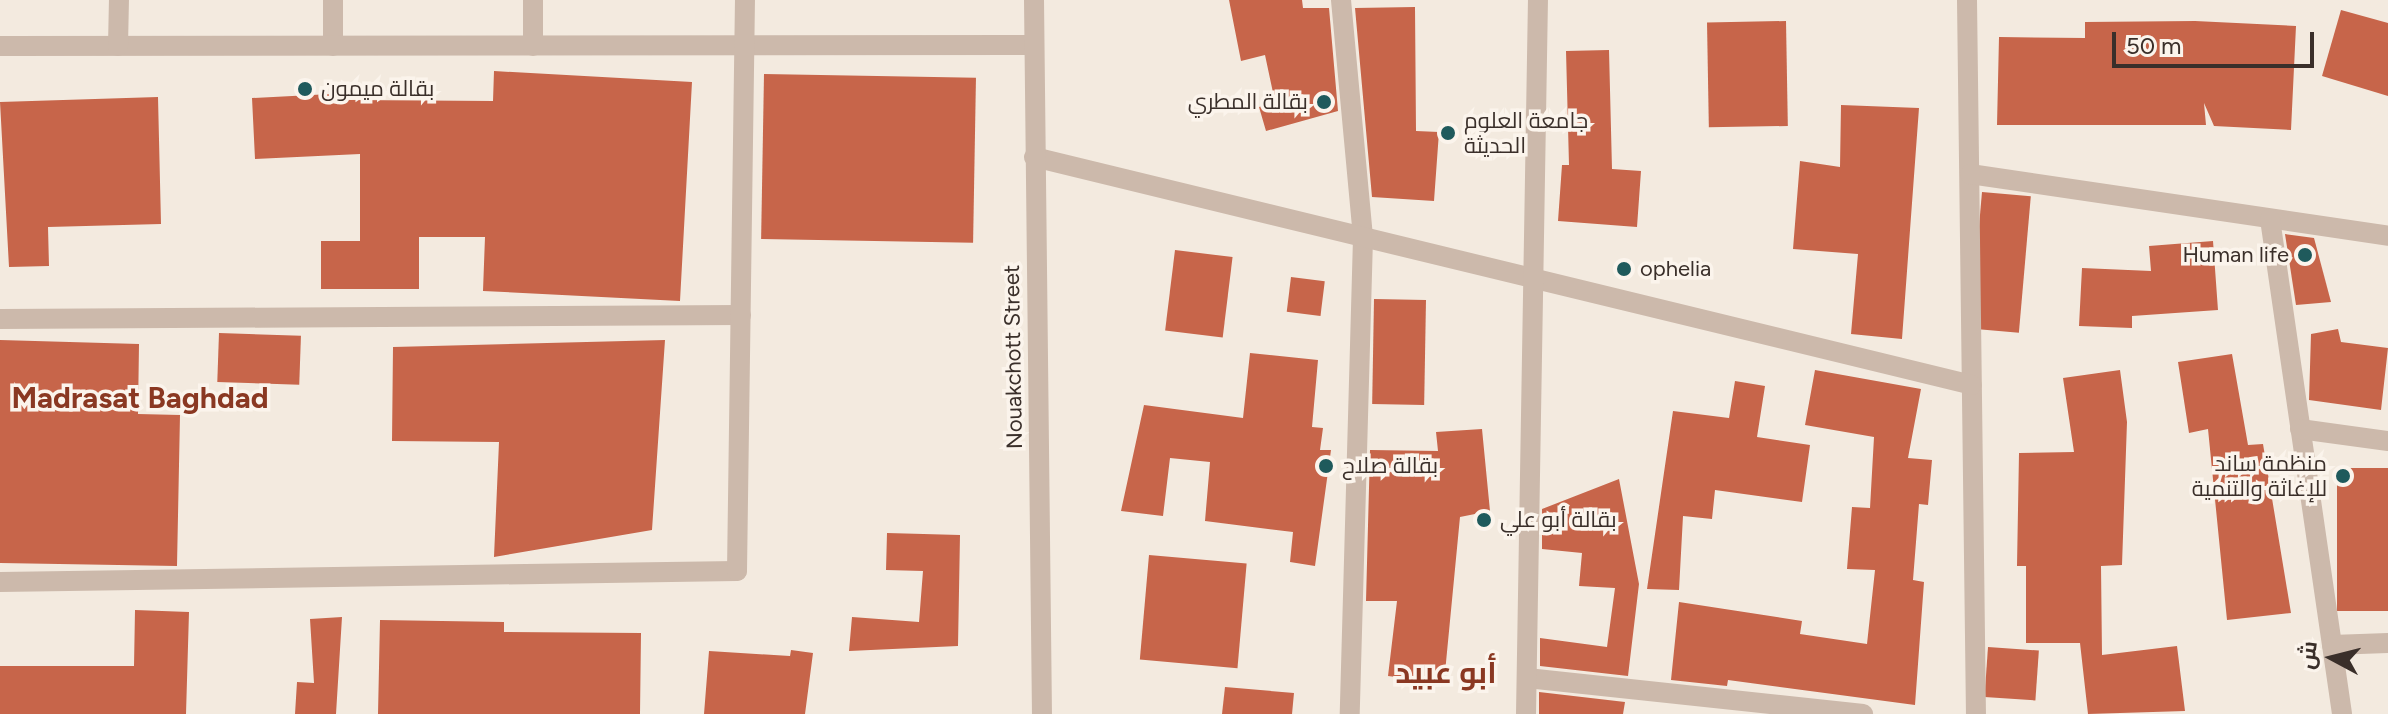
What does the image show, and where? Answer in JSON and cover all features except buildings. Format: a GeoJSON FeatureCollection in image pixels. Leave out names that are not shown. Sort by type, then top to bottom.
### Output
{"type":"FeatureCollection","features":[{"type":"Feature","properties":{"kind":"street"},"geometry":{"type":"LineString","coordinates":[[118,46],[119,0]]}},
{"type":"Feature","properties":{"kind":"street"},"geometry":{"type":"LineString","coordinates":[[333,0],[333,46]]}},
{"type":"Feature","properties":{"kind":"street"},"geometry":{"type":"LineString","coordinates":[[533,0],[533,46]]}},
{"type":"Feature","properties":{"kind":"street"},"geometry":{"type":"LineString","coordinates":[[0,582],[737,571],[745,0]]}},
{"type":"Feature","properties":{"kind":"street","name":"Nouakchott Street"},"geometry":{"type":"LineString","coordinates":[[1034,0],[1042,714]]}},
{"type":"Feature","properties":{"kind":"street"},"geometry":{"type":"LineString","coordinates":[[1341,0],[1363,238],[1350,714]]}},
{"type":"Feature","properties":{"kind":"street"},"geometry":{"type":"LineString","coordinates":[[1526,714],[1538,0]]}},
{"type":"Feature","properties":{"kind":"street"},"geometry":{"type":"LineString","coordinates":[[1967,0],[1976,714]]}},
{"type":"Feature","properties":{"kind":"street"},"geometry":{"type":"LineString","coordinates":[[0,46],[1033,45]]}},
{"type":"Feature","properties":{"kind":"street"},"geometry":{"type":"LineString","coordinates":[[1034,157],[1972,385]]}},
{"type":"Feature","properties":{"kind":"street"},"geometry":{"type":"LineString","coordinates":[[1970,174],[2388,236]]}},
{"type":"Feature","properties":{"kind":"street"},"geometry":{"type":"LineString","coordinates":[[2270,219],[2342,714]]}},
{"type":"Feature","properties":{"kind":"street"},"geometry":{"type":"LineString","coordinates":[[0,319],[741,315]]}},
{"type":"Feature","properties":{"kind":"street"},"geometry":{"type":"LineString","coordinates":[[2300,429],[2388,441]]}},
{"type":"Feature","properties":{"kind":"street"},"geometry":{"type":"LineString","coordinates":[[2332,645],[2388,643]]}},
{"type":"Feature","properties":{"kind":"street"},"geometry":{"type":"LineString","coordinates":[[1527,678],[1863,714]]}},
{"type":"Feature","properties":{"kind":"place","name":"بقالة ميمون"},"geometry":{"type":"Point","coordinates":[305,89]}},
{"type":"Feature","properties":{"kind":"place","name":"بقالة المطري"},"geometry":{"type":"Point","coordinates":[1324,102]}},
{"type":"Feature","properties":{"kind":"place","name":"جامعة العلوم الحديثة"},"geometry":{"type":"Point","coordinates":[1448,133]}},
{"type":"Feature","properties":{"kind":"place","name":"Human life"},"geometry":{"type":"Point","coordinates":[2305,255]}},
{"type":"Feature","properties":{"kind":"place","name":"ophelia"},"geometry":{"type":"Point","coordinates":[1624,269]}},
{"type":"Feature","properties":{"kind":"place","name":"بقالة صلاح"},"geometry":{"type":"Point","coordinates":[1326,466]}},
{"type":"Feature","properties":{"kind":"place","name":"منظمة ساند للإغاثة والتنمية"},"geometry":{"type":"Point","coordinates":[2343,476]}},
{"type":"Feature","properties":{"kind":"place","name":"بقالة أبو علي"},"geometry":{"type":"Point","coordinates":[1484,520]}},
{"type":"Feature","properties":{"kind":"district","name":"Madrasat Baghdad"},"geometry":{"type":"Point","coordinates":[140,398]}},
{"type":"Feature","properties":{"kind":"district","name":"أبو عبيد"},"geometry":{"type":"Point","coordinates":[1446,673]}}]}
